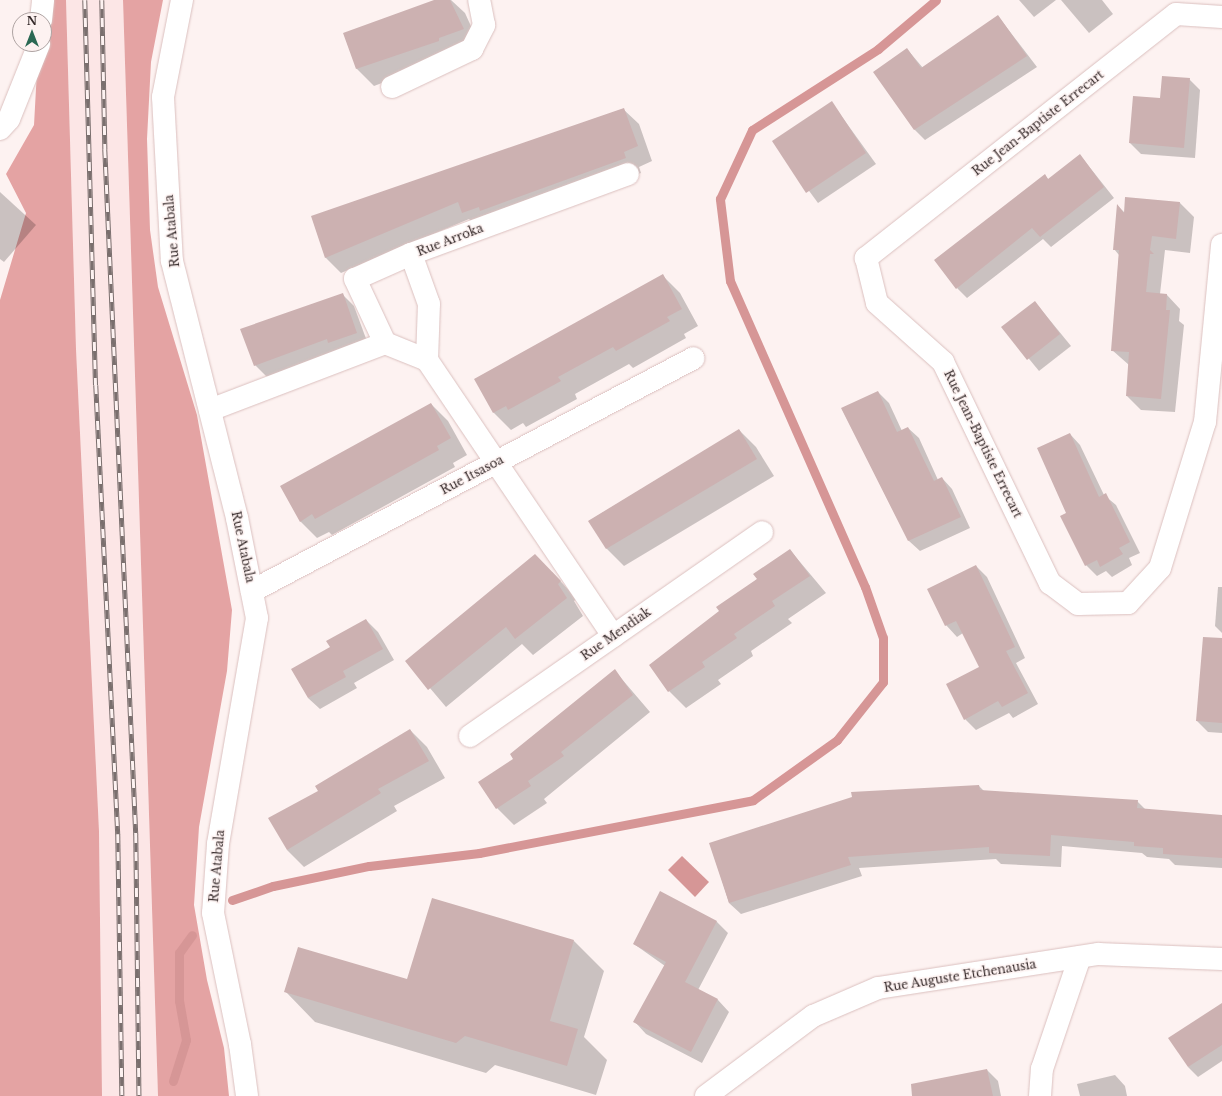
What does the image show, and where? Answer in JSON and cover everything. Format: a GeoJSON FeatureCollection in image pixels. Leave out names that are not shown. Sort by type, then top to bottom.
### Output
{"type":"FeatureCollection","features":[{"type":"Feature","properties":{"kind":"street"},"geometry":{"type":"LineString","coordinates":[[42,12],[43,0]]}},
{"type":"Feature","properties":{"kind":"street","name":"Rue Atabala"},"geometry":{"type":"LineString","coordinates":[[182,0],[163,97],[172,261],[210,410],[257,618],[218,844],[213,913],[240,1044],[247,1096]]}},
{"type":"Feature","properties":{"kind":"street"},"geometry":{"type":"LineString","coordinates":[[392,87],[472,49],[484,26],[479,0]]}},
{"type":"Feature","properties":{"kind":"street","name":"Rue Jean-Baptiste Errecart"},"geometry":{"type":"LineString","coordinates":[[1222,17],[1176,14],[866,258],[877,303],[943,362],[1050,583],[1078,604],[1128,603],[1160,568],[1206,422],[1222,245]]}},
{"type":"Feature","properties":{"kind":"street"},"geometry":{"type":"LineString","coordinates":[[0,130],[8,119],[36,52]]}},
{"type":"Feature","properties":{"kind":"street","name":"Rue Arroka"},"geometry":{"type":"LineString","coordinates":[[428,360],[429,304],[411,254],[628,174]]}},
{"type":"Feature","properties":{"kind":"street"},"geometry":{"type":"LineString","coordinates":[[385,343],[354,279],[411,254]]}},
{"type":"Feature","properties":{"kind":"street"},"geometry":{"type":"LineString","coordinates":[[210,410],[385,343],[428,360],[613,636]]}},
{"type":"Feature","properties":{"kind":"street","name":"Rue Itsasoa"},"geometry":{"type":"LineString","coordinates":[[252,591],[693,358]]}},
{"type":"Feature","properties":{"kind":"street","name":"Rue Mendiak"},"geometry":{"type":"LineString","coordinates":[[470,736],[762,532]]}},
{"type":"Feature","properties":{"kind":"street","name":"Rue Auguste Etchenausia"},"geometry":{"type":"LineString","coordinates":[[706,1096],[813,1016],[878,988],[1098,954],[1222,958]]}},
{"type":"Feature","properties":{"kind":"street"},"geometry":{"type":"LineString","coordinates":[[1040,1096],[1042,1069],[1080,957]]}},
{"type":"Feature","properties":{"kind":"shaded area"},"geometry":{"type":"Polygon","coordinates":[[[43,0],[66,0],[76,349],[99,831],[102,1096],[0,1096],[0,300],[26,213],[6,174],[34,125],[38,52],[52,52],[52,12],[43,12],[43,0]]]}},
{"type":"Feature","properties":{"kind":"shaded area"},"geometry":{"type":"Polygon","coordinates":[[[66,0],[123,0],[158,1096],[102,1096],[99,831],[76,349],[66,0]]]}},
{"type":"Feature","properties":{"kind":"shaded area"},"geometry":{"type":"Polygon","coordinates":[[[123,0],[163,0],[151,62],[147,139],[150,230],[158,287],[197,415],[232,610],[227,671],[199,827],[194,905],[207,980],[224,1048],[229,1096],[158,1096],[123,0]]]}},
{"type":"Feature","properties":{"kind":"shaded area"},"geometry":{"type":"Polygon","coordinates":[[[682,856],[709,882],[695,897],[668,870],[682,856]]]}},
{"type":"Feature","properties":{"kind":"building"},"geometry":{"type":"Polygon","coordinates":[[[434,0],[450,0],[464,29],[439,38],[439,41],[356,69],[343,33],[434,0]]]}},
{"type":"Feature","properties":{"kind":"building"},"geometry":{"type":"Polygon","coordinates":[[[998,15],[1027,56],[914,130],[873,72],[907,48],[921,68],[998,15]]]}},
{"type":"Feature","properties":{"kind":"building"},"geometry":{"type":"Polygon","coordinates":[[[1162,76],[1190,78],[1184,148],[1129,143],[1133,96],[1160,98],[1162,76]]]}},
{"type":"Feature","properties":{"kind":"building"},"geometry":{"type":"Polygon","coordinates":[[[832,101],[866,153],[806,193],[772,141],[832,101]]]}},
{"type":"Feature","properties":{"kind":"building"},"geometry":{"type":"Polygon","coordinates":[[[624,108],[638,146],[624,152],[626,158],[480,211],[479,207],[462,213],[458,202],[325,258],[311,216],[624,108]]]}},
{"type":"Feature","properties":{"kind":"building"},"geometry":{"type":"Polygon","coordinates":[[[1080,154],[1104,187],[1040,237],[1032,228],[956,289],[934,260],[1045,174],[1048,179],[1080,154]]]}},
{"type":"Feature","properties":{"kind":"building"},"geometry":{"type":"Polygon","coordinates":[[[1125,197],[1180,202],[1176,239],[1152,236],[1150,250],[1154,254],[1150,254],[1146,292],[1167,294],[1166,310],[1170,310],[1161,399],[1126,396],[1129,352],[1111,351],[1119,250],[1113,250],[1117,204],[1124,213],[1125,197]]]}},
{"type":"Feature","properties":{"kind":"building"},"geometry":{"type":"Polygon","coordinates":[[[663,274],[682,309],[667,317],[670,321],[616,351],[613,347],[558,377],[561,381],[508,410],[506,406],[493,413],[474,379],[663,274]]]}},
{"type":"Feature","properties":{"kind":"building"},"geometry":{"type":"Polygon","coordinates":[[[343,293],[357,333],[328,343],[327,339],[254,366],[240,329],[343,293]]]}},
{"type":"Feature","properties":{"kind":"building"},"geometry":{"type":"Polygon","coordinates":[[[1035,301],[1060,334],[1027,360],[1001,327],[1035,301]]]}},
{"type":"Feature","properties":{"kind":"building"},"geometry":{"type":"Polygon","coordinates":[[[878,391],[897,432],[908,427],[934,481],[942,477],[961,517],[908,541],[841,408],[878,391]]]}},
{"type":"Feature","properties":{"kind":"building"},"geometry":{"type":"Polygon","coordinates":[[[431,403],[451,438],[437,446],[439,450],[315,519],[312,514],[300,522],[280,486],[431,403]]]}},
{"type":"Feature","properties":{"kind":"building"},"geometry":{"type":"Polygon","coordinates":[[[739,429],[757,459],[606,549],[588,521],[739,429]]]}},
{"type":"Feature","properties":{"kind":"building"},"geometry":{"type":"Polygon","coordinates":[[[1070,433],[1099,497],[1106,493],[1130,542],[1119,548],[1123,554],[1100,567],[1097,560],[1085,566],[1060,516],[1066,513],[1037,448],[1070,433]]]}},
{"type":"Feature","properties":{"kind":"building"},"geometry":{"type":"Polygon","coordinates":[[[790,549],[810,576],[772,601],[775,606],[734,634],[737,638],[702,662],[705,667],[668,692],[649,665],[719,611],[716,607],[757,579],[753,574],[790,549]]]}},
{"type":"Feature","properties":{"kind":"building"},"geometry":{"type":"Polygon","coordinates":[[[535,554],[561,581],[558,584],[567,598],[515,639],[506,627],[428,690],[405,661],[535,554]]]}},
{"type":"Feature","properties":{"kind":"building"},"geometry":{"type":"Polygon","coordinates":[[[976,565],[1015,647],[1006,651],[1028,693],[1002,707],[998,701],[964,720],[946,684],[979,667],[956,621],[945,626],[927,589],[976,565]]]}},
{"type":"Feature","properties":{"kind":"building"},"geometry":{"type":"Polygon","coordinates":[[[366,619],[383,649],[343,671],[346,677],[308,698],[291,669],[330,647],[326,641],[366,619]]]}},
{"type":"Feature","properties":{"kind":"building"},"geometry":{"type":"Polygon","coordinates":[[[1203,637],[1222,638],[1222,723],[1196,721],[1203,637]]]}},
{"type":"Feature","properties":{"kind":"building"},"geometry":{"type":"Polygon","coordinates":[[[615,669],[633,695],[561,752],[564,756],[528,781],[531,786],[496,809],[478,782],[513,759],[510,754],[615,669]]]}},
{"type":"Feature","properties":{"kind":"building"},"geometry":{"type":"Polygon","coordinates":[[[410,729],[429,761],[378,789],[381,793],[287,850],[268,818],[318,791],[315,786],[410,729]]]}},
{"type":"Feature","properties":{"kind":"building"},"geometry":{"type":"Polygon","coordinates":[[[979,785],[980,790],[1138,800],[1137,808],[1222,815],[1222,858],[1163,854],[1163,848],[1134,846],[1134,842],[1051,835],[1050,856],[989,853],[989,847],[848,857],[851,865],[729,903],[709,843],[852,797],[851,792],[979,785]]]}},
{"type":"Feature","properties":{"kind":"building"},"geometry":{"type":"Polygon","coordinates":[[[660,891],[717,921],[685,982],[718,999],[691,1052],[633,1022],[666,962],[633,944],[660,891]]]}},
{"type":"Feature","properties":{"kind":"building"},"geometry":{"type":"Polygon","coordinates":[[[432,898],[574,940],[550,1021],[578,1029],[567,1066],[465,1036],[456,1043],[284,992],[298,947],[407,979],[432,898]]]}},
{"type":"Feature","properties":{"kind":"building"},"geometry":{"type":"Polygon","coordinates":[[[1222,1003],[1222,1045],[1188,1067],[1168,1038],[1222,1003]]]}},
{"type":"Feature","properties":{"kind":"building"},"geometry":{"type":"Polygon","coordinates":[[[987,1069],[993,1096],[912,1096],[911,1084],[987,1069]]]}},
{"type":"Feature","properties":{"kind":"waterway"},"geometry":{"type":"LineString","coordinates":[[232,900],[273,886],[369,866],[479,853],[753,800],[837,740],[883,682],[883,638],[865,587],[730,281],[720,199],[752,130],[878,49],[936,0]]}},
{"type":"Feature","properties":{"kind":"waterway"},"geometry":{"type":"LineString","coordinates":[[173,1081],[186,1040],[179,1001],[179,953],[192,935]]}},
{"type":"Feature","properties":{"kind":"railway"},"geometry":{"type":"LineString","coordinates":[[85,0],[96,385],[118,834],[122,1096]]}},
{"type":"Feature","properties":{"kind":"railway"},"geometry":{"type":"LineString","coordinates":[[102,0],[105,149],[136,834],[139,1096]]}}]}
